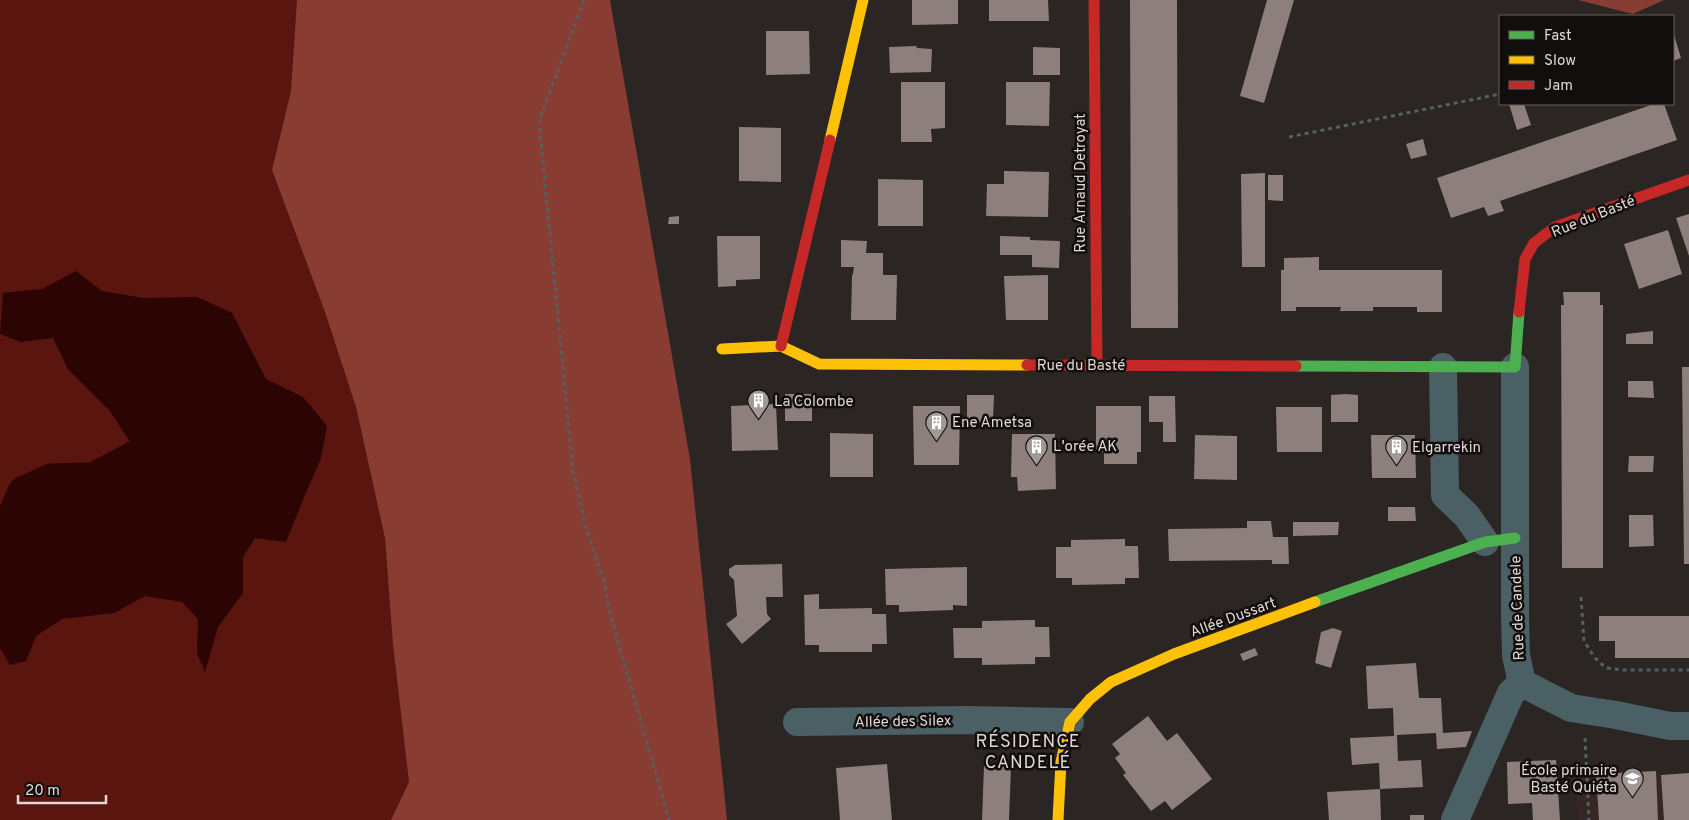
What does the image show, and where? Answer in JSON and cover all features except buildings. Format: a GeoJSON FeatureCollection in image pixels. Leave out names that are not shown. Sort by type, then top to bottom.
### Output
{"type":"FeatureCollection","features":[{"type":"Feature","properties":{"kind":"street"},"geometry":{"type":"LineString","coordinates":[[781,346],[863,0]]}},
{"type":"Feature","properties":{"kind":"street","name":"Rue Arnaud Detroyat"},"geometry":{"type":"LineString","coordinates":[[1094,0],[1096,366]]}},
{"type":"Feature","properties":{"kind":"street","name":"Rue du Basté"},"geometry":{"type":"LineString","coordinates":[[1515,538],[1515,367],[1525,259],[1534,243],[1555,228],[1689,180]]}},
{"type":"Feature","properties":{"kind":"street","name":"Rue du Basté"},"geometry":{"type":"LineString","coordinates":[[722,349],[781,346],[819,364],[1515,367]]}},
{"type":"Feature","properties":{"kind":"street"},"geometry":{"type":"LineString","coordinates":[[1443,367],[1445,495],[1467,516],[1485,542]]}},
{"type":"Feature","properties":{"kind":"street","name":"Allée Dussart"},"geometry":{"type":"LineString","coordinates":[[1058,820],[1061,762],[1070,722],[1090,700],[1111,682],[1174,654],[1485,542],[1515,538]]}},
{"type":"Feature","properties":{"kind":"street","name":"Rue de Candele"},"geometry":{"type":"LineString","coordinates":[[1515,538],[1514,598],[1516,655],[1522,683]]}},
{"type":"Feature","properties":{"kind":"street"},"geometry":{"type":"LineString","coordinates":[[1455,820],[1511,693],[1522,683],[1571,708],[1670,726],[1689,726]]}},
{"type":"Feature","properties":{"kind":"street","name":"Allée des Silex"},"geometry":{"type":"LineString","coordinates":[[797,722],[957,720],[1070,722]]}},
{"type":"Feature","properties":{"kind":"path"},"geometry":{"type":"LineString","coordinates":[[584,0],[539,121],[573,471],[585,524],[604,582],[610,613],[669,820]]}},
{"type":"Feature","properties":{"kind":"path"},"geometry":{"type":"LineString","coordinates":[[1290,137],[1499,94]]}},
{"type":"Feature","properties":{"kind":"path"},"geometry":{"type":"LineString","coordinates":[[1581,597],[1584,642],[1595,658],[1606,668],[1622,670],[1689,670]]}},
{"type":"Feature","properties":{"kind":"path"},"geometry":{"type":"LineString","coordinates":[[1584,710],[1589,820]]}},
{"type":"Feature","properties":{"kind":"shaded area"},"geometry":{"type":"Polygon","coordinates":[[[0,0],[297,0],[291,91],[272,170],[325,312],[356,407],[385,538],[393,645],[409,783],[391,820],[0,820],[0,0]]]}},
{"type":"Feature","properties":{"kind":"shaded area"},"geometry":{"type":"Polygon","coordinates":[[[297,0],[610,0],[690,459],[727,820],[391,820],[409,782],[393,645],[385,538],[356,407],[325,312],[272,170],[291,91],[297,0]]]}},
{"type":"Feature","properties":{"kind":"shaded area"},"geometry":{"type":"Polygon","coordinates":[[[1578,0],[1664,0],[1633,14],[1578,0]]]}},
{"type":"Feature","properties":{"kind":"shaded area"},"geometry":{"type":"Polygon","coordinates":[[[76,271],[102,291],[143,298],[197,297],[232,313],[266,379],[303,397],[327,426],[321,458],[286,542],[255,538],[243,557],[243,593],[218,627],[205,672],[197,653],[198,619],[182,602],[145,596],[114,613],[62,619],[36,636],[26,661],[10,665],[0,648],[0,551],[3,539],[23,492],[51,479],[93,478],[138,454],[110,411],[68,369],[53,338],[21,342],[0,334],[3,293],[42,289],[76,271]]]}},
{"type":"Feature","properties":{"kind":"shaded area","name":"École primaire Basté Quiéta"},"geometry":{"type":"Polygon","coordinates":[[[1656,771],[1662,775],[1689,820],[1578,820],[1575,776],[1656,771]]]}},
{"type":"Feature","properties":{"kind":"waterway"},"geometry":{"type":"LineString","coordinates":[[0,551],[3,539],[23,492],[51,479],[93,478],[139,454]]}},
{"type":"Feature","properties":{"kind":"traffic: fast"},"geometry":{"type":"LineString","coordinates":[[1296,366],[1515,367],[1519,312]]}},
{"type":"Feature","properties":{"kind":"traffic: fast"},"geometry":{"type":"LineString","coordinates":[[1315,602],[1485,542],[1515,538]]}},
{"type":"Feature","properties":{"kind":"traffic: slow"},"geometry":{"type":"LineString","coordinates":[[830,140],[863,0]]}},
{"type":"Feature","properties":{"kind":"traffic: slow"},"geometry":{"type":"LineString","coordinates":[[722,349],[781,346],[819,364],[1027,365]]}},
{"type":"Feature","properties":{"kind":"traffic: slow"},"geometry":{"type":"LineString","coordinates":[[1058,820],[1061,762],[1070,722],[1090,699],[1111,682],[1174,654],[1315,602]]}},
{"type":"Feature","properties":{"kind":"traffic: jam"},"geometry":{"type":"LineString","coordinates":[[1094,0],[1097,366]]}},
{"type":"Feature","properties":{"kind":"traffic: jam"},"geometry":{"type":"LineString","coordinates":[[781,346],[830,140]]}},
{"type":"Feature","properties":{"kind":"traffic: jam"},"geometry":{"type":"LineString","coordinates":[[1519,312],[1525,259],[1534,243],[1555,227],[1689,180]]}},
{"type":"Feature","properties":{"kind":"traffic: jam"},"geometry":{"type":"LineString","coordinates":[[1027,365],[1296,366]]}},
{"type":"Feature","properties":{"kind":"place","name":"La Colombe"},"geometry":{"type":"Point","coordinates":[758,420]}},
{"type":"Feature","properties":{"kind":"place","name":"Ene Ametsa"},"geometry":{"type":"Point","coordinates":[936,441]}},
{"type":"Feature","properties":{"kind":"place","name":"L'orée AK"},"geometry":{"type":"Point","coordinates":[1037,465]}},
{"type":"Feature","properties":{"kind":"place","name":"Elgarrekin"},"geometry":{"type":"Point","coordinates":[1396,466]}},
{"type":"Feature","properties":{"kind":"place","name":"École primaire Basté Quiéta"},"geometry":{"type":"Point","coordinates":[1633,798]}},
{"type":"Feature","properties":{"kind":"district","name":"RÉSIDENCE CANDELÉ"},"geometry":{"type":"Point","coordinates":[1028,751]}}]}
